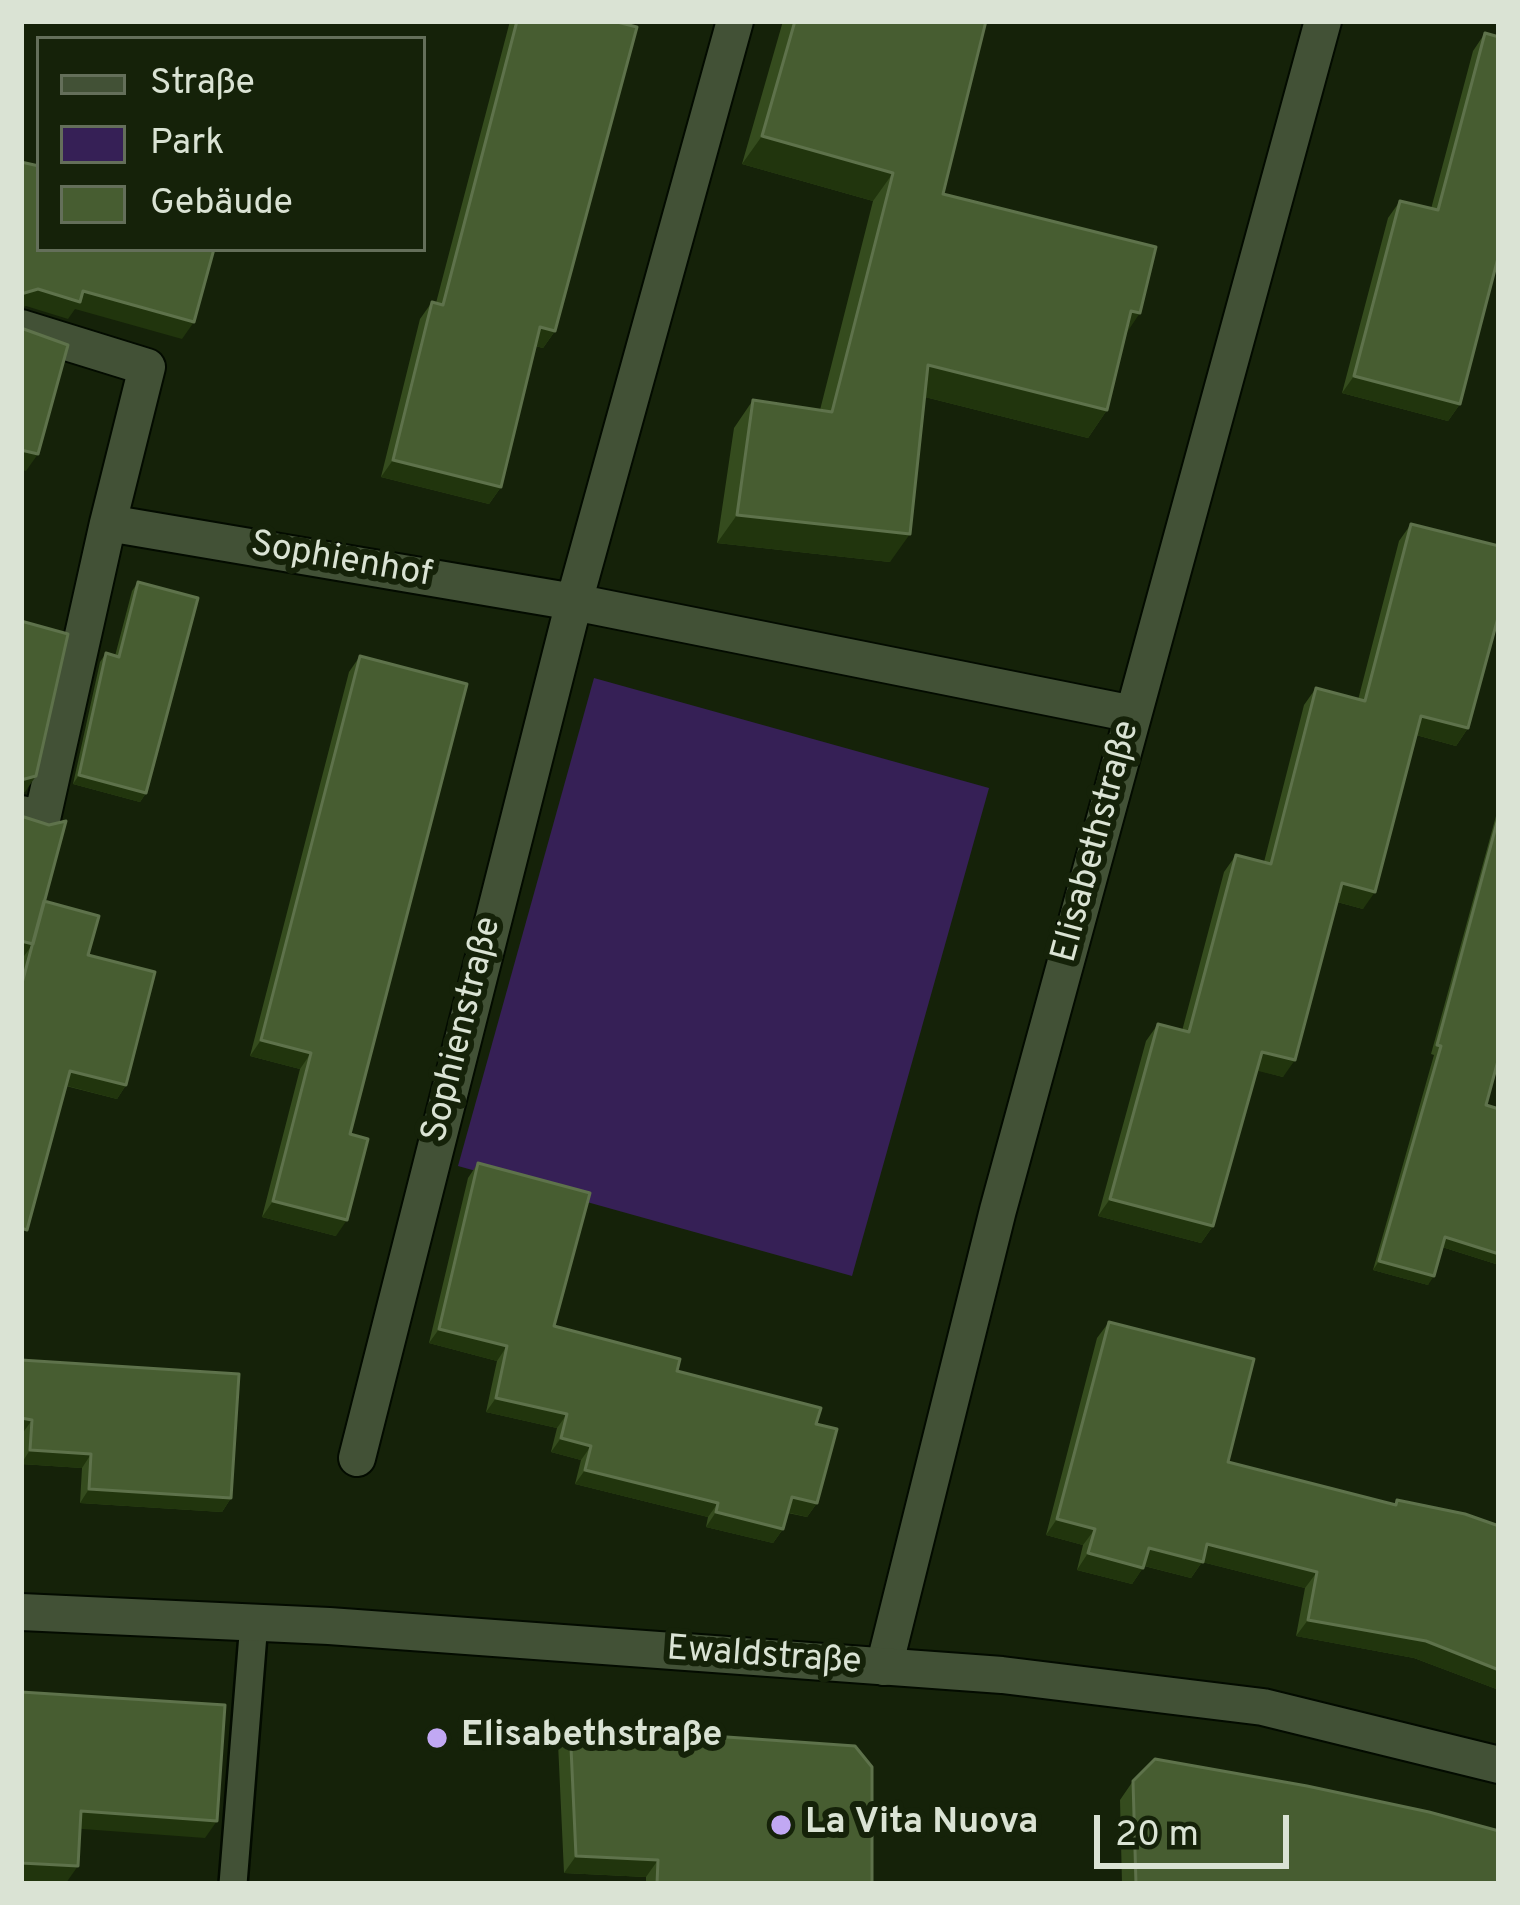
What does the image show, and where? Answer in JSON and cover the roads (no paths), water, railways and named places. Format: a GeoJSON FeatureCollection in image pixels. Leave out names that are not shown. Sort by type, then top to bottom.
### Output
{"type":"FeatureCollection","features":[{"type":"Feature","properties":{"kind":"street","name":"Sophienstraße"},"geometry":{"type":"LineString","coordinates":[[357,1458],[574,602],[735,21]]}},
{"type":"Feature","properties":{"kind":"street","name":"Elisabethstraße"},"geometry":{"type":"LineString","coordinates":[[884,1667],[998,1210],[1323,21]]}},
{"type":"Feature","properties":{"kind":"street"},"geometry":{"type":"LineString","coordinates":[[21,328],[147,367],[42,819],[21,814]]}},
{"type":"Feature","properties":{"kind":"street","name":"Sophienhof"},"geometry":{"type":"LineString","coordinates":[[108,523],[574,602]]}},
{"type":"Feature","properties":{"kind":"street"},"geometry":{"type":"LineString","coordinates":[[574,602],[1132,714]]}},
{"type":"Feature","properties":{"kind":"street","name":"Ewaldstraße"},"geometry":{"type":"LineString","coordinates":[[21,1612],[254,1622],[1002,1675],[1263,1707],[1499,1765]]}},
{"type":"Feature","properties":{"kind":"lane"},"geometry":{"type":"LineString","coordinates":[[233,1884],[254,1622]]}},
{"type":"Feature","properties":{"kind":"place","name":"Elisabethstraße"},"geometry":{"type":"Point","coordinates":[437,1738]}},
{"type":"Feature","properties":{"kind":"place","name":"La Vita Nuova"},"geometry":{"type":"Point","coordinates":[781,1825]}}]}
